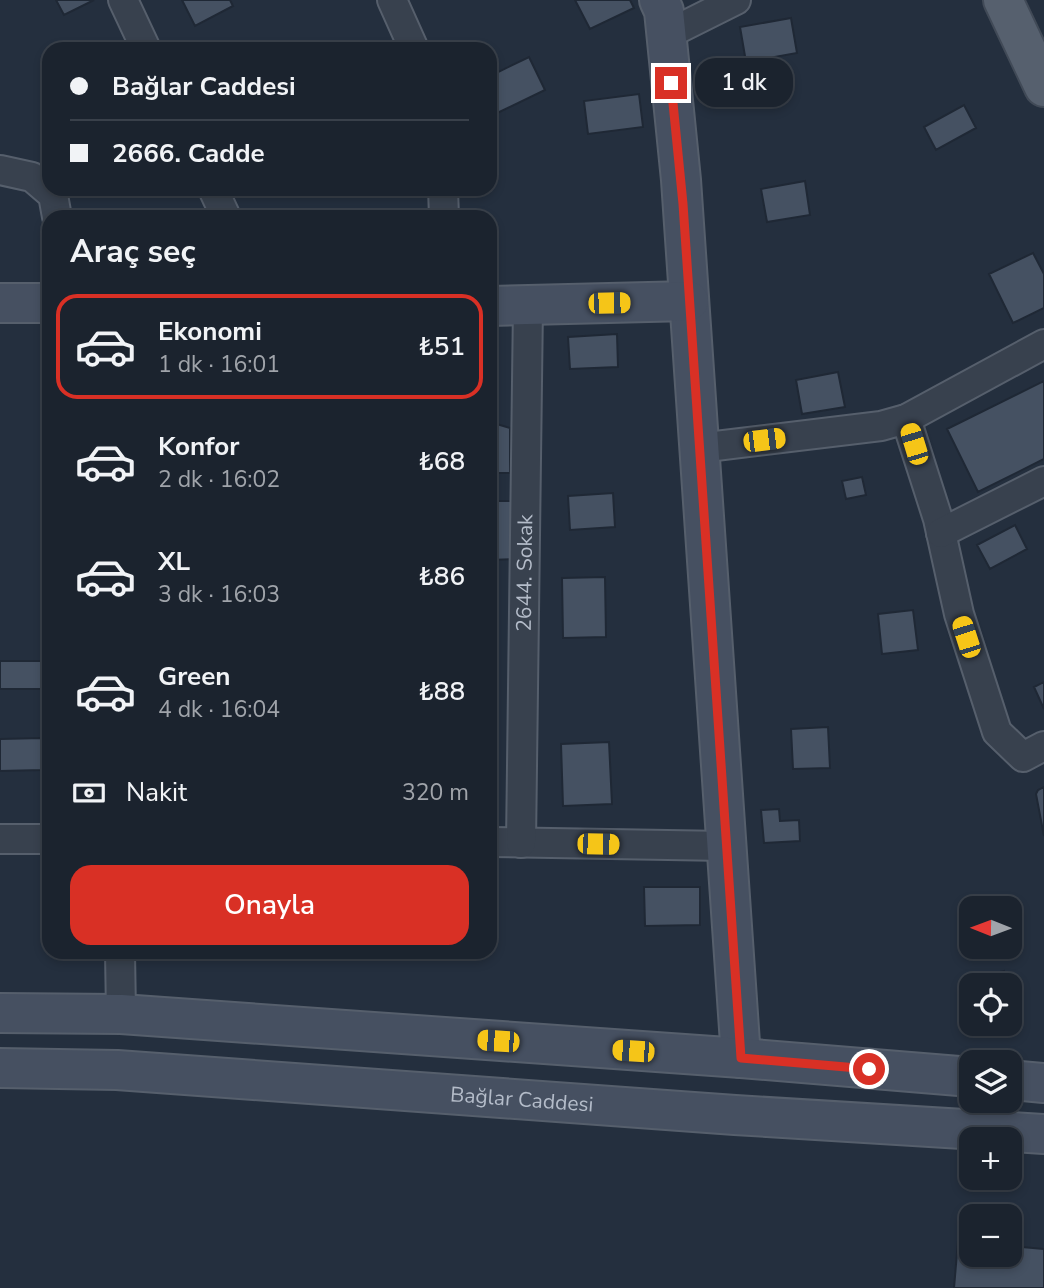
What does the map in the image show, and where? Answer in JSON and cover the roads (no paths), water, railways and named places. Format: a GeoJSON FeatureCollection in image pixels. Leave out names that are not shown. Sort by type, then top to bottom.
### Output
{"type":"FeatureCollection","features":[{"type":"Feature","properties":{"kind":"main road"},"geometry":{"type":"LineString","coordinates":[[1003,0],[1044,87]]}},
{"type":"Feature","properties":{"kind":"main road"},"geometry":{"type":"LineString","coordinates":[[662,18],[681,180],[741,1058]]}},
{"type":"Feature","properties":{"kind":"main road"},"geometry":{"type":"LineString","coordinates":[[497,306],[689,301]]}},
{"type":"Feature","properties":{"kind":"main road"},"geometry":{"type":"LineString","coordinates":[[0,303],[42,303]]}},
{"type":"Feature","properties":{"kind":"main road"},"geometry":{"type":"LineString","coordinates":[[0,1013],[121,1014],[959,1076]]}},
{"type":"Feature","properties":{"kind":"main road","name":"Bağlar Caddesi"},"geometry":{"type":"LineString","coordinates":[[0,1068],[142,1072],[735,1115],[1044,1134]]}},
{"type":"Feature","properties":{"kind":"main road"},"geometry":{"type":"LineString","coordinates":[[1022,1081],[1044,1083]]}},
{"type":"Feature","properties":{"kind":"street"},"geometry":{"type":"LineString","coordinates":[[123,0],[143,42]]}},
{"type":"Feature","properties":{"kind":"street"},"geometry":{"type":"LineString","coordinates":[[392,0],[411,42]]}},
{"type":"Feature","properties":{"kind":"street"},"geometry":{"type":"LineString","coordinates":[[662,18],[736,0]]}},
{"type":"Feature","properties":{"kind":"street"},"geometry":{"type":"LineString","coordinates":[[0,170],[32,177],[42,186]]}},
{"type":"Feature","properties":{"kind":"street","name":"2644. Sokak"},"geometry":{"type":"LineString","coordinates":[[522,843],[528,305]]}},
{"type":"Feature","properties":{"kind":"street"},"geometry":{"type":"LineString","coordinates":[[699,448],[881,426],[906,419],[1044,344]]}},
{"type":"Feature","properties":{"kind":"street"},"geometry":{"type":"LineString","coordinates":[[906,419],[941,533],[959,614],[997,732],[1034,752]]}},
{"type":"Feature","properties":{"kind":"street"},"geometry":{"type":"LineString","coordinates":[[941,533],[1044,481]]}},
{"type":"Feature","properties":{"kind":"street"},"geometry":{"type":"LineString","coordinates":[[0,839],[42,839]]}},
{"type":"Feature","properties":{"kind":"street"},"geometry":{"type":"LineString","coordinates":[[497,842],[726,846]]}},
{"type":"Feature","properties":{"kind":"street"},"geometry":{"type":"LineString","coordinates":[[120,959],[121,1014]]}}]}
